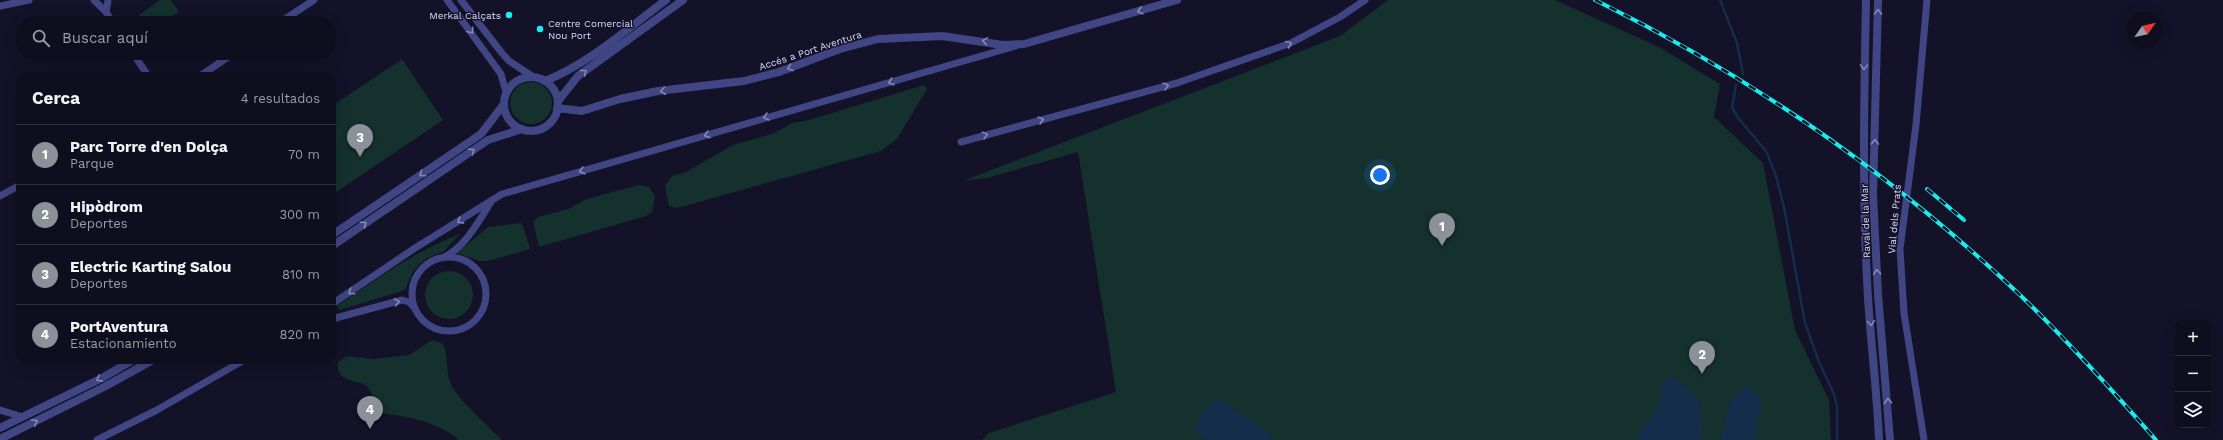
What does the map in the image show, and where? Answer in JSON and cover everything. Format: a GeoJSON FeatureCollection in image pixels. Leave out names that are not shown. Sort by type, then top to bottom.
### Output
{"type":"FeatureCollection","features":[{"type":"Feature","properties":{"kind":"street"},"geometry":{"type":"LineString","coordinates":[[0,6],[29,0]]}},
{"type":"Feature","properties":{"kind":"street"},"geometry":{"type":"LineString","coordinates":[[94,0],[109,16]]}},
{"type":"Feature","properties":{"kind":"street"},"geometry":{"type":"LineString","coordinates":[[106,12],[108,0]]}},
{"type":"Feature","properties":{"kind":"street"},"geometry":{"type":"LineString","coordinates":[[290,16],[314,0]]}},
{"type":"Feature","properties":{"kind":"street"},"geometry":{"type":"LineString","coordinates":[[447,0],[501,74],[506,92],[504,104],[508,118],[514,125],[531,131],[544,127],[554,118],[558,105],[578,76],[683,0]]}},
{"type":"Feature","properties":{"kind":"street"},"geometry":{"type":"LineString","coordinates":[[461,0],[500,52],[509,61],[532,76],[545,81],[553,88],[558,105]]}},
{"type":"Feature","properties":{"kind":"street"},"geometry":{"type":"LineString","coordinates":[[545,81],[560,75],[582,62],[666,0]]}},
{"type":"Feature","properties":{"kind":"street","name":"Accés a Port Aventura"},"geometry":{"type":"LineString","coordinates":[[336,301],[415,248],[502,194],[744,123],[1177,0]]}},
{"type":"Feature","properties":{"kind":"street"},"geometry":{"type":"LineString","coordinates":[[961,142],[1178,82],[1291,43],[1340,17],[1365,0]]}},
{"type":"Feature","properties":{"kind":"street","name":"Raval de la Mar"},"geometry":{"type":"LineString","coordinates":[[1866,0],[1864,197],[1868,299],[1877,391],[1879,440]]}},
{"type":"Feature","properties":{"kind":"street","name":"Raval de la Mar"},"geometry":{"type":"LineString","coordinates":[[1878,0],[1873,194],[1878,294],[1890,440]]}},
{"type":"Feature","properties":{"kind":"street","name":"Vial dels Prats"},"geometry":{"type":"LineString","coordinates":[[1924,440],[1904,313],[1900,249],[1916,125],[1927,0]]}},
{"type":"Feature","properties":{"kind":"street","name":"Accés a Port Aventura"},"geometry":{"type":"LineString","coordinates":[[558,105],[582,111],[658,91],[744,81],[779,72],[840,49],[878,39],[942,36],[1003,45],[1024,44]]}},
{"type":"Feature","properties":{"kind":"street"},"geometry":{"type":"LineString","coordinates":[[138,60],[145,72]]}},
{"type":"Feature","properties":{"kind":"street"},"geometry":{"type":"LineString","coordinates":[[206,72],[224,60]]}},
{"type":"Feature","properties":{"kind":"street"},"geometry":{"type":"LineString","coordinates":[[506,92],[517,80],[532,76]]}},
{"type":"Feature","properties":{"kind":"street"},"geometry":{"type":"LineString","coordinates":[[336,232],[481,134],[504,104]]}},
{"type":"Feature","properties":{"kind":"street"},"geometry":{"type":"LineString","coordinates":[[336,243],[488,140],[522,129]]}},
{"type":"Feature","properties":{"kind":"street"},"geometry":{"type":"LineString","coordinates":[[0,196],[16,187]]}},
{"type":"Feature","properties":{"kind":"street"},"geometry":{"type":"LineString","coordinates":[[416,309],[413,298],[415,281],[425,267],[449,254],[472,231],[493,200]]}},
{"type":"Feature","properties":{"kind":"street"},"geometry":{"type":"LineString","coordinates":[[336,318],[402,300],[412,304],[422,319],[431,326],[450,331],[466,327],[474,322],[485,305],[485,285],[474,267],[455,258],[444,258],[434,261]]}},
{"type":"Feature","properties":{"kind":"street"},"geometry":{"type":"LineString","coordinates":[[0,428],[24,418],[125,364]]}},
{"type":"Feature","properties":{"kind":"street"},"geometry":{"type":"LineString","coordinates":[[0,439],[104,387],[146,364]]}},
{"type":"Feature","properties":{"kind":"street"},"geometry":{"type":"LineString","coordinates":[[97,440],[157,410],[237,364]]}},
{"type":"Feature","properties":{"kind":"street"},"geometry":{"type":"LineString","coordinates":[[0,410],[24,418]]}},
{"type":"Feature","properties":{"kind":"green space"},"geometry":{"type":"Polygon","coordinates":[[[160,0],[171,0],[179,12],[173,16],[139,15],[160,0]]]}},
{"type":"Feature","properties":{"kind":"green space"},"geometry":{"type":"Polygon","coordinates":[[[1388,0],[1555,0],[1659,47],[1720,84],[1714,117],[1763,163],[1795,330],[1829,400],[1831,440],[982,440],[989,433],[1116,392],[1078,152],[987,178],[963,181],[1340,36],[1388,0]]]}},
{"type":"Feature","properties":{"kind":"green space"},"geometry":{"type":"Polygon","coordinates":[[[402,59],[443,120],[336,192],[336,103],[402,59]]]}},
{"type":"Feature","properties":{"kind":"green space"},"geometry":{"type":"Polygon","coordinates":[[[527,82],[535,82],[543,85],[549,91],[552,103],[549,115],[543,121],[535,124],[527,124],[519,121],[513,115],[510,107],[510,99],[513,91],[519,85],[527,82]]]}},
{"type":"Feature","properties":{"kind":"green space"},"geometry":{"type":"Polygon","coordinates":[[[924,85],[927,89],[897,139],[881,151],[677,208],[669,206],[665,186],[672,176],[686,172],[733,145],[772,134],[793,123],[809,120],[924,85]]]}},
{"type":"Feature","properties":{"kind":"green space"},"geometry":{"type":"Polygon","coordinates":[[[639,185],[649,187],[655,196],[652,212],[646,216],[539,247],[533,222],[538,217],[568,209],[587,199],[639,185]]]}},
{"type":"Feature","properties":{"kind":"green space"},"geometry":{"type":"Polygon","coordinates":[[[521,223],[530,249],[488,261],[479,261],[457,253],[488,227],[521,223]]]}},
{"type":"Feature","properties":{"kind":"green space"},"geometry":{"type":"Polygon","coordinates":[[[460,234],[443,252],[427,258],[413,271],[405,290],[340,310],[337,306],[412,257],[460,234]]]}},
{"type":"Feature","properties":{"kind":"green space"},"geometry":{"type":"Polygon","coordinates":[[[449,271],[458,273],[466,278],[471,286],[473,295],[471,304],[466,312],[458,317],[449,319],[440,317],[432,312],[427,304],[425,295],[427,286],[432,278],[440,273],[449,271]]]}},
{"type":"Feature","properties":{"kind":"green space"},"geometry":{"type":"Polygon","coordinates":[[[432,340],[442,343],[446,353],[450,382],[457,394],[502,440],[459,440],[441,428],[421,420],[379,413],[378,404],[367,386],[343,377],[338,368],[338,362],[347,356],[373,359],[409,355],[432,340]]]}},
{"type":"Feature","properties":{"kind":"water"},"geometry":{"type":"Polygon","coordinates":[[[1670,375],[1698,399],[1703,430],[1700,440],[1637,440],[1643,427],[1657,409],[1662,387],[1670,375]]]}},
{"type":"Feature","properties":{"kind":"water"},"geometry":{"type":"Polygon","coordinates":[[[1751,387],[1762,403],[1758,418],[1756,440],[1720,440],[1731,399],[1739,390],[1751,387]]]}},
{"type":"Feature","properties":{"kind":"water"},"geometry":{"type":"Polygon","coordinates":[[[1216,400],[1223,401],[1270,434],[1273,440],[1207,440],[1196,432],[1196,427],[1202,414],[1216,400]]]}},
{"type":"Feature","properties":{"kind":"waterway"},"geometry":{"type":"LineString","coordinates":[[1720,0],[1737,43],[1743,74]]}},
{"type":"Feature","properties":{"kind":"waterway"},"geometry":{"type":"LineString","coordinates":[[1736,85],[1732,108],[1739,119],[1766,151],[1775,173],[1784,207],[1805,323],[1819,362],[1834,394],[1837,406],[1837,440]]}},
{"type":"Feature","properties":{"kind":"railway"},"geometry":{"type":"LineString","coordinates":[[1595,0],[1653,30],[1765,96],[1819,132],[1923,210],[2038,312],[2090,366],[2156,440]]}},
{"type":"Feature","properties":{"kind":"railway"},"geometry":{"type":"LineString","coordinates":[[1927,189],[1964,220]]}},
{"type":"Feature","properties":{"kind":"place","name":"Merkal Calçats"},"geometry":{"type":"Point","coordinates":[509,15]}},
{"type":"Feature","properties":{"kind":"place","name":"Centre Comercial Nou Port"},"geometry":{"type":"Point","coordinates":[540,29]}},
{"type":"Feature","properties":{"kind":"place","name":"Electric Karting Salou"},"geometry":{"type":"Point","coordinates":[360,157]}},
{"type":"Feature","properties":{"kind":"place","name":"Parc Torre d'en Dolça"},"geometry":{"type":"Point","coordinates":[1442,246]}},
{"type":"Feature","properties":{"kind":"place","name":"Hipòdrom"},"geometry":{"type":"Point","coordinates":[1702,374]}},
{"type":"Feature","properties":{"kind":"place","name":"PortAventura"},"geometry":{"type":"Point","coordinates":[370,429]}}]}
